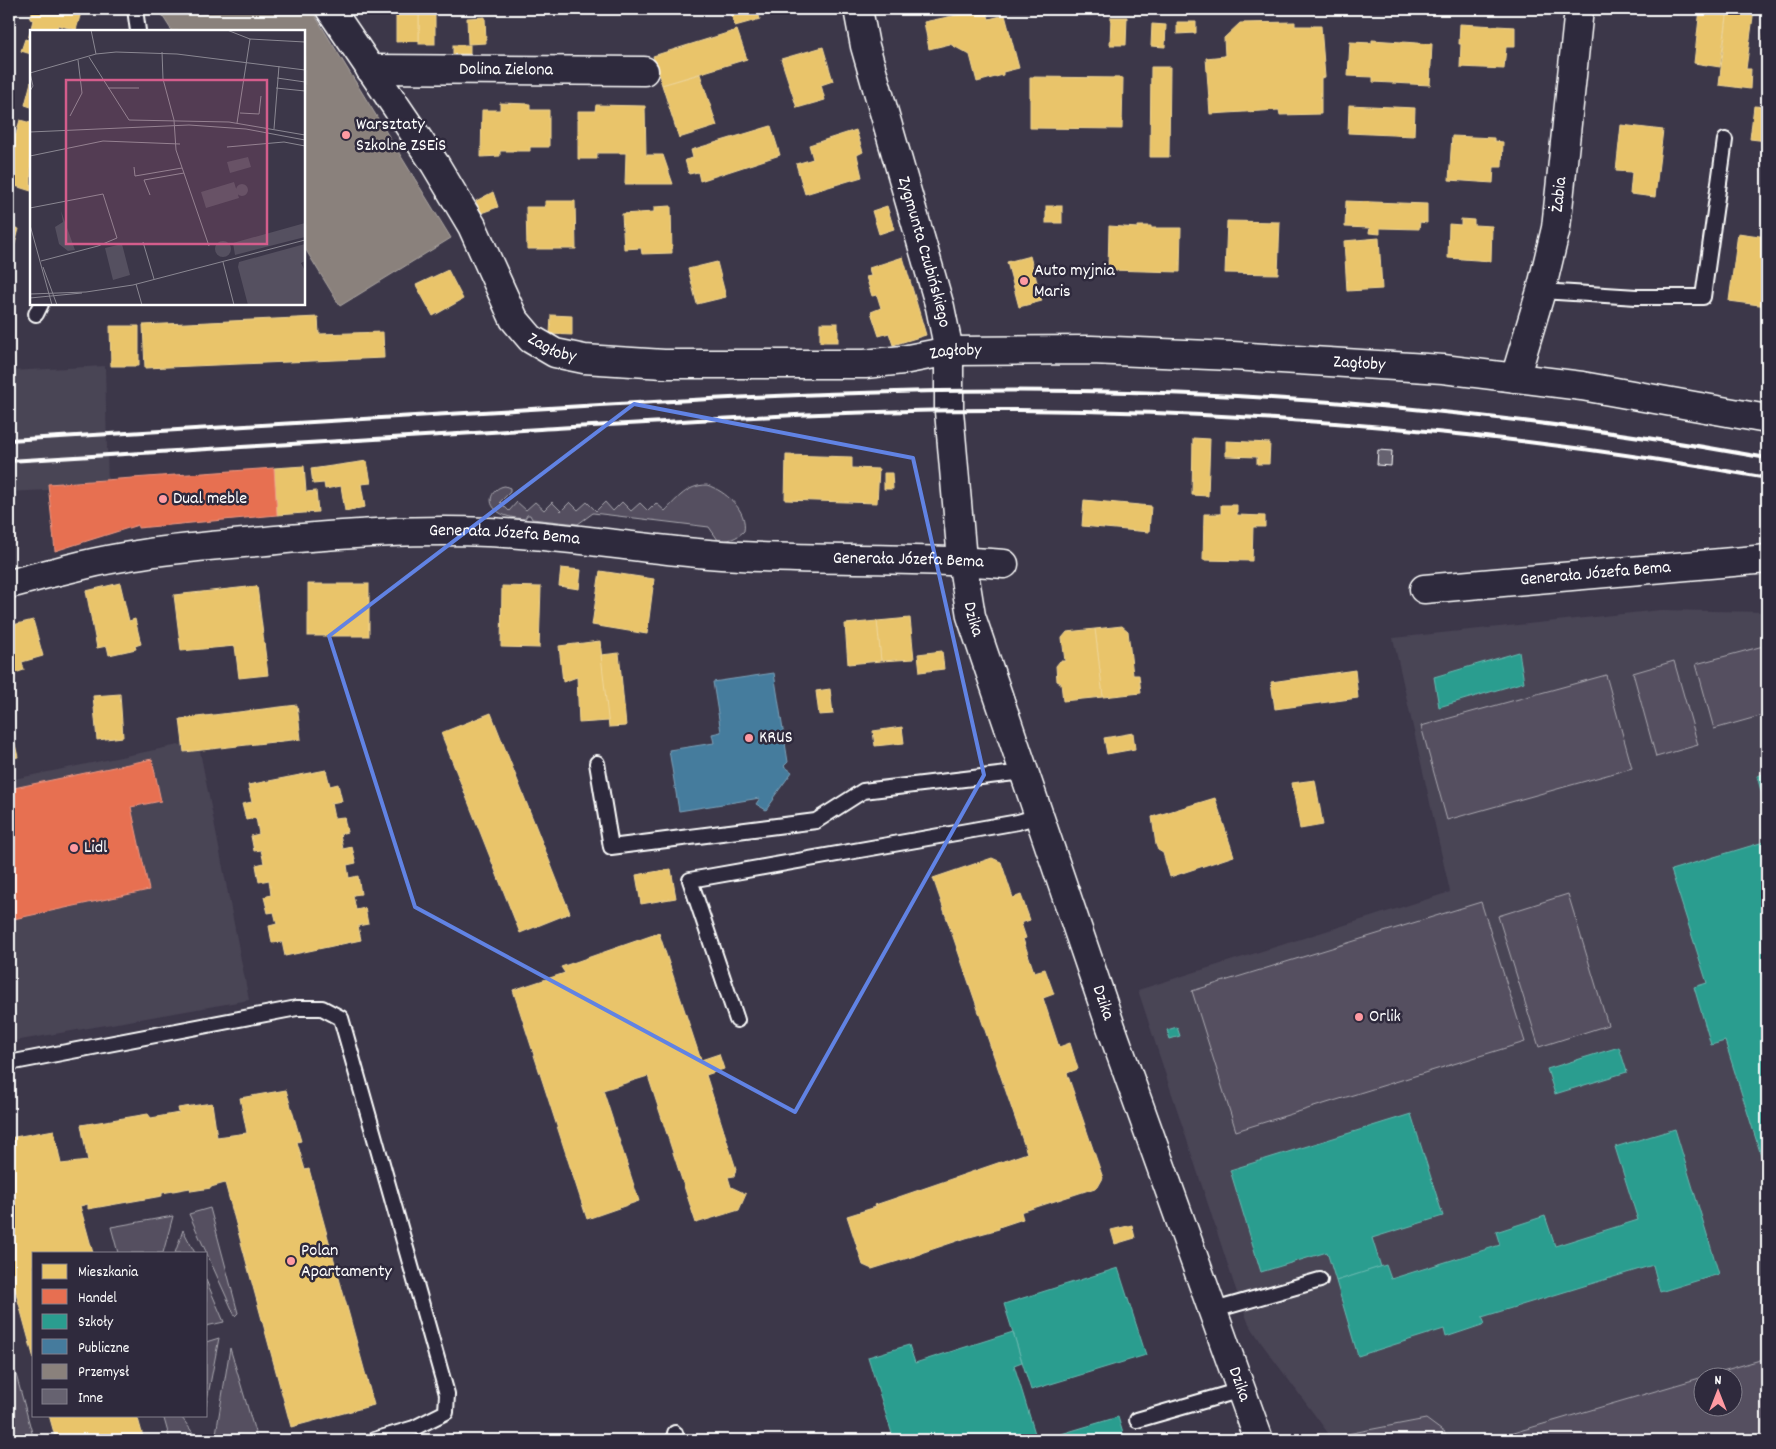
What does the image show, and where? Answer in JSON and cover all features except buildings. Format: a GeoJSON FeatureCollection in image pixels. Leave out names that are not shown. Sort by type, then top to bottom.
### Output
{"type":"FeatureCollection","features":[{"type":"Feature","properties":{"kind":"street","name":"Zagłoby"},"geometry":{"type":"LineString","coordinates":[[330,9],[435,164],[472,226],[514,319],[531,339],[556,353],[584,359],[664,364],[865,364],[903,360],[950,351],[1091,350],[1233,356],[1443,369],[1582,386],[1767,419]]}},
{"type":"Feature","properties":{"kind":"street","name":"Zygmunta Czubińskiego"},"geometry":{"type":"LineString","coordinates":[[858,9],[865,46],[940,307],[950,351],[949,411],[962,560]]}},
{"type":"Feature","properties":{"kind":"street","name":"Żabia"},"geometry":{"type":"LineString","coordinates":[[1515,378],[1541,292],[1556,228],[1579,9]]}},
{"type":"Feature","properties":{"kind":"street","name":"Dolina Zielona"},"geometry":{"type":"LineString","coordinates":[[370,69],[644,71]]}},
{"type":"Feature","properties":{"kind":"street","name":"Generała Józefa Bema"},"geometry":{"type":"LineString","coordinates":[[9,584],[73,567],[137,554],[323,536],[404,532],[486,532],[549,536],[707,554],[784,558],[962,560],[1004,564]]}},
{"type":"Feature","properties":{"kind":"street","name":"Generała Józefa Bema"},"geometry":{"type":"LineString","coordinates":[[1424,589],[1767,559]]}},
{"type":"Feature","properties":{"kind":"street","name":"Dzika"},"geometry":{"type":"LineString","coordinates":[[962,560],[970,616],[1211,1311],[1258,1440]]}},
{"type":"Feature","properties":{"kind":"lane"},"geometry":{"type":"LineString","coordinates":[[135,9],[138,30]]}},
{"type":"Feature","properties":{"kind":"lane"},"geometry":{"type":"LineString","coordinates":[[1541,292],[1637,297],[1703,297],[1725,140]]}},
{"type":"Feature","properties":{"kind":"lane"},"geometry":{"type":"LineString","coordinates":[[597,763],[611,847],[816,821],[863,791],[1024,772]]}},
{"type":"Feature","properties":{"kind":"lane"},"geometry":{"type":"LineString","coordinates":[[737,1020],[690,880],[1008,824],[1038,816]]}},
{"type":"Feature","properties":{"kind":"lane"},"geometry":{"type":"LineString","coordinates":[[9,1063],[297,1008],[322,1008],[341,1018],[447,1394],[446,1412],[414,1428],[374,1440]]}},
{"type":"Feature","properties":{"kind":"lane"},"geometry":{"type":"LineString","coordinates":[[1211,1311],[1320,1280]]}},
{"type":"Feature","properties":{"kind":"lane"},"geometry":{"type":"LineString","coordinates":[[1137,1420],[1241,1390]]}},
{"type":"Feature","properties":{"kind":"highlighted area"},"geometry":{"type":"Polygon","coordinates":[[[634,404],[913,458],[984,775],[795,1112],[415,907],[329,636],[634,404]]]}},
{"type":"Feature","properties":{"kind":"shaded area"},"geometry":{"type":"Polygon","coordinates":[[[105,366],[108,487],[9,492],[9,371],[105,366]]]}},
{"type":"Feature","properties":{"kind":"shaded area"},"geometry":{"type":"Polygon","coordinates":[[[707,485],[728,497],[739,509],[744,523],[744,531],[735,538],[718,540],[709,527],[593,513],[578,524],[532,519],[530,515],[527,515],[525,519],[517,518],[498,512],[491,502],[492,494],[505,486],[510,488],[510,492],[500,502],[509,511],[517,502],[526,510],[535,502],[544,510],[552,502],[561,511],[570,502],[578,510],[587,502],[596,511],[605,502],[613,511],[622,502],[631,511],[640,503],[648,511],[656,503],[665,511],[688,490],[707,485]]]}},
{"type":"Feature","properties":{"kind":"shaded area"},"geometry":{"type":"Polygon","coordinates":[[[1660,610],[1767,612],[1767,1358],[1740,1366],[1694,1366],[1694,1380],[1489,1440],[1447,1440],[1445,1433],[1426,1419],[1331,1437],[1262,1344],[1248,1322],[1138,990],[1450,892],[1393,638],[1660,610]]]}},
{"type":"Feature","properties":{"kind":"shaded area"},"geometry":{"type":"Polygon","coordinates":[[[1767,645],[1767,714],[1714,729],[1696,664],[1767,645]]]}},
{"type":"Feature","properties":{"kind":"shaded area"},"geometry":{"type":"Polygon","coordinates":[[[1674,661],[1698,745],[1656,757],[1633,673],[1674,661]]]}},
{"type":"Feature","properties":{"kind":"shaded area"},"geometry":{"type":"Polygon","coordinates":[[[1606,675],[1632,768],[1447,820],[1421,726],[1606,675]]]}},
{"type":"Feature","properties":{"kind":"shaded area"},"geometry":{"type":"Polygon","coordinates":[[[198,741],[249,1000],[9,1042],[9,780],[198,741]]]}},
{"type":"Feature","properties":{"kind":"shaded area"},"geometry":{"type":"Polygon","coordinates":[[[1568,894],[1608,1025],[1539,1047],[1498,916],[1568,894]]]}},
{"type":"Feature","properties":{"kind":"shaded area","name":"Orlik"},"geometry":{"type":"Polygon","coordinates":[[[1481,902],[1525,1042],[1236,1131],[1192,991],[1481,902]]]}},
{"type":"Feature","properties":{"kind":"shaded area"},"geometry":{"type":"Polygon","coordinates":[[[210,1208],[238,1313],[235,1316],[208,1256],[208,1252],[206,1252],[189,1214],[210,1208]]]}},
{"type":"Feature","properties":{"kind":"shaded area"},"geometry":{"type":"Polygon","coordinates":[[[173,1216],[163,1252],[118,1252],[111,1227],[173,1216]]]}},
{"type":"Feature","properties":{"kind":"shaded area"},"geometry":{"type":"Polygon","coordinates":[[[183,1230],[194,1252],[175,1252],[183,1230]]]}},
{"type":"Feature","properties":{"kind":"shaded area"},"geometry":{"type":"Polygon","coordinates":[[[208,1285],[224,1322],[208,1326],[208,1285]]]}},
{"type":"Feature","properties":{"kind":"shaded area"},"geometry":{"type":"Polygon","coordinates":[[[219,1338],[208,1395],[208,1341],[219,1338]]]}},
{"type":"Feature","properties":{"kind":"shaded area"},"geometry":{"type":"Polygon","coordinates":[[[230,1348],[257,1439],[215,1440],[230,1348]]]}},
{"type":"Feature","properties":{"kind":"shaded area"},"geometry":{"type":"Polygon","coordinates":[[[9,1349],[34,1440],[9,1440],[9,1349]]]}},
{"type":"Feature","properties":{"kind":"shaded area"},"geometry":{"type":"Polygon","coordinates":[[[1767,1358],[1767,1440],[1489,1440],[1694,1380],[1694,1416],[1744,1416],[1744,1366],[1739,1366],[1767,1358]]]}},
{"type":"Feature","properties":{"kind":"shaded area"},"geometry":{"type":"Polygon","coordinates":[[[163,1416],[181,1416],[198,1440],[170,1440],[163,1416]]]}},
{"type":"Feature","properties":{"kind":"shaded area"},"geometry":{"type":"Polygon","coordinates":[[[1426,1419],[1445,1433],[1447,1440],[1329,1440],[1331,1437],[1426,1419]]]}},
{"type":"Feature","properties":{"kind":"railway"},"geometry":{"type":"LineString","coordinates":[[9,440],[737,398],[874,392],[1011,390],[1253,397],[1425,410],[1597,431],[1767,458]]}},
{"type":"Feature","properties":{"kind":"railway"},"geometry":{"type":"LineString","coordinates":[[9,461],[779,416],[898,411],[1018,410],[1206,415],[1394,428],[1488,437],[1581,449],[1767,478]]}},
{"type":"Feature","properties":{"kind":"place","name":"Warsztaty Szkolne ZSEiS"},"geometry":{"type":"Point","coordinates":[346,135]}},
{"type":"Feature","properties":{"kind":"place","name":"Auto myjnia Maris"},"geometry":{"type":"Point","coordinates":[1024,281]}},
{"type":"Feature","properties":{"kind":"place","name":"Dual meble"},"geometry":{"type":"Point","coordinates":[163,499]}},
{"type":"Feature","properties":{"kind":"place","name":"KRUS"},"geometry":{"type":"Point","coordinates":[749,738]}},
{"type":"Feature","properties":{"kind":"place","name":"Lidl"},"geometry":{"type":"Point","coordinates":[74,848]}},
{"type":"Feature","properties":{"kind":"place","name":"Orlik"},"geometry":{"type":"Point","coordinates":[1359,1017]}},
{"type":"Feature","properties":{"kind":"place","name":"Polan Apartamenty"},"geometry":{"type":"Point","coordinates":[291,1261]}}]}
